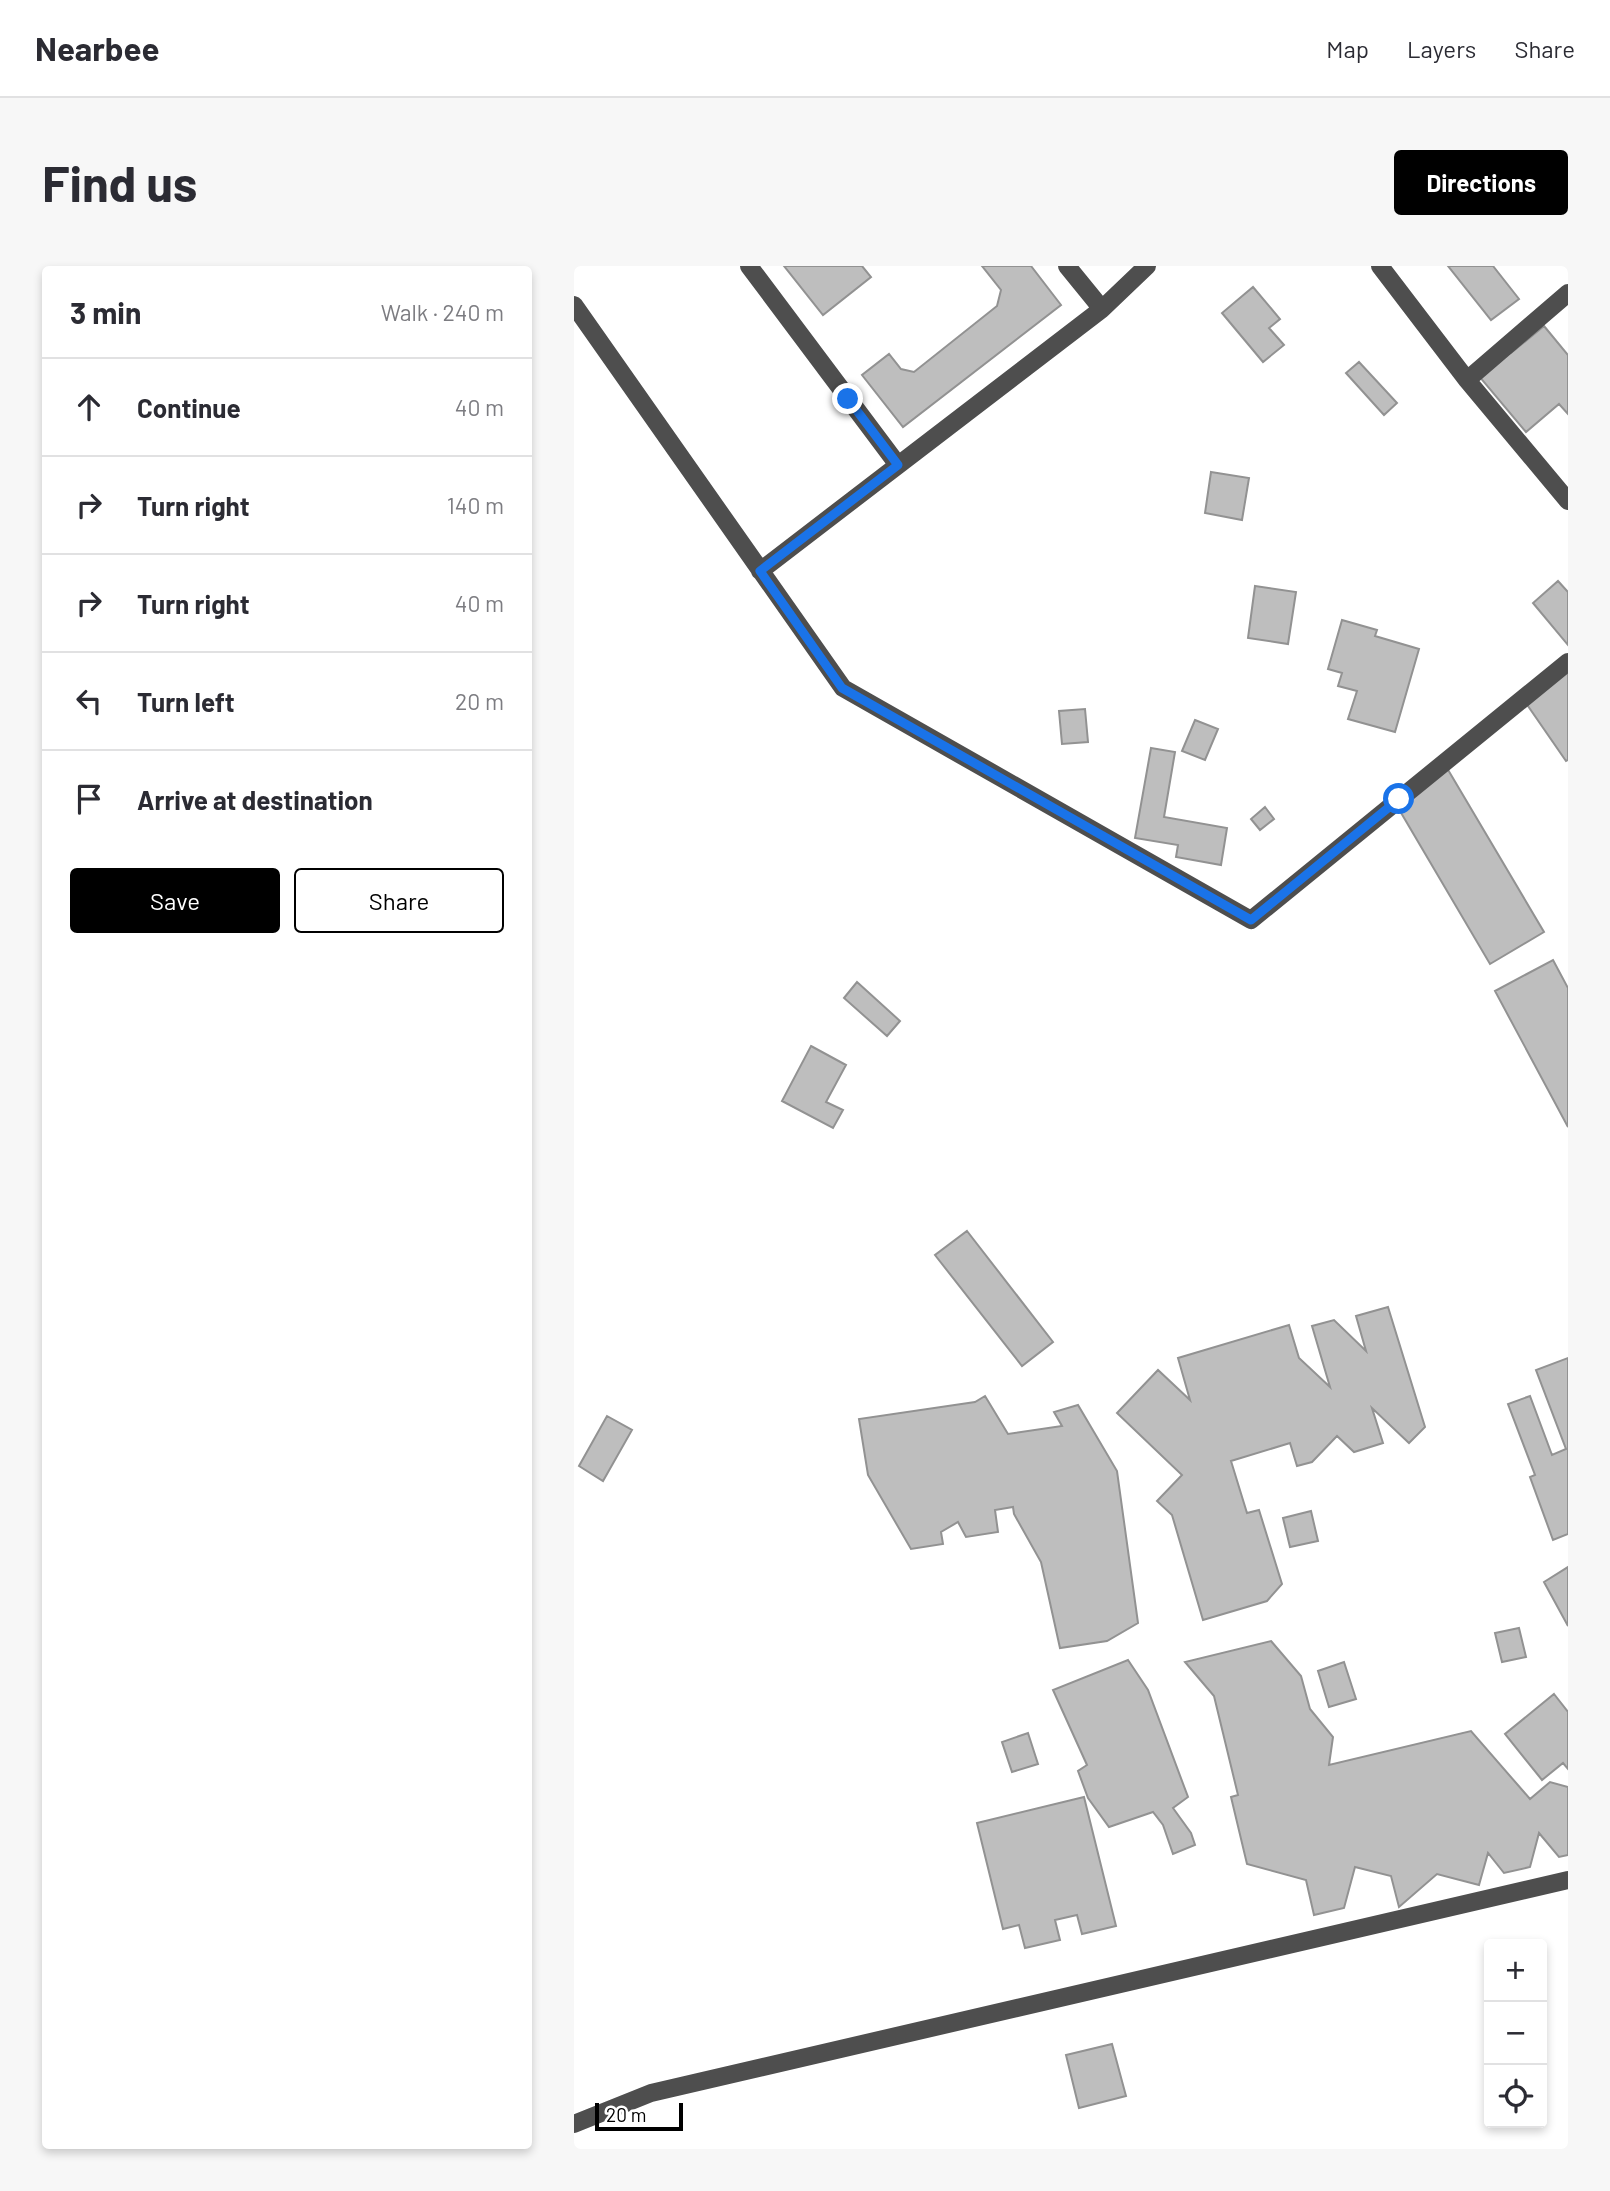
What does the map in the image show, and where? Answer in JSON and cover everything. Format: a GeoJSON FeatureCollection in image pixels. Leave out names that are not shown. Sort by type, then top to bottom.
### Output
{"type":"FeatureCollection","features":[{"type":"Feature","properties":{"kind":"street"},"geometry":{"type":"LineString","coordinates":[[749,266],[898,465]]}},
{"type":"Feature","properties":{"kind":"street"},"geometry":{"type":"LineString","coordinates":[[1067,266],[1102,309]]}},
{"type":"Feature","properties":{"kind":"street"},"geometry":{"type":"LineString","coordinates":[[760,571],[1102,309],[1147,266]]}},
{"type":"Feature","properties":{"kind":"street"},"geometry":{"type":"LineString","coordinates":[[1380,266],[1468,380],[1568,501]]}},
{"type":"Feature","properties":{"kind":"street"},"geometry":{"type":"LineString","coordinates":[[1468,380],[1568,293]]}},
{"type":"Feature","properties":{"kind":"street"},"geometry":{"type":"LineString","coordinates":[[574,305],[842,688],[1251,920],[1568,662]]}},
{"type":"Feature","properties":{"kind":"street"},"geometry":{"type":"LineString","coordinates":[[574,2124],[651,2093],[1568,1880]]}},
{"type":"Feature","properties":{"kind":"building"},"geometry":{"type":"Polygon","coordinates":[[[784,266],[862,266],[871,277],[823,315],[784,266]]]}},
{"type":"Feature","properties":{"kind":"building"},"geometry":{"type":"Polygon","coordinates":[[[982,266],[1031,266],[1061,305],[903,427],[862,375],[889,354],[901,369],[914,372],[997,306],[1001,290],[982,266]]]}},
{"type":"Feature","properties":{"kind":"building"},"geometry":{"type":"Polygon","coordinates":[[[1448,266],[1493,266],[1519,299],[1491,320],[1448,266]]]}},
{"type":"Feature","properties":{"kind":"building"},"geometry":{"type":"Polygon","coordinates":[[[1253,287],[1280,319],[1269,328],[1284,345],[1263,362],[1222,313],[1253,287]]]}},
{"type":"Feature","properties":{"kind":"building"},"geometry":{"type":"Polygon","coordinates":[[[1544,326],[1568,355],[1568,414],[1559,404],[1526,432],[1473,369],[1511,353],[1544,326]]]}},
{"type":"Feature","properties":{"kind":"building"},"geometry":{"type":"Polygon","coordinates":[[[1359,362],[1397,403],[1384,415],[1346,373],[1359,362]]]}},
{"type":"Feature","properties":{"kind":"building"},"geometry":{"type":"Polygon","coordinates":[[[1211,472],[1249,478],[1242,520],[1205,513],[1211,472]]]}},
{"type":"Feature","properties":{"kind":"building"},"geometry":{"type":"Polygon","coordinates":[[[1558,581],[1568,592],[1568,645],[1533,603],[1558,581]]]}},
{"type":"Feature","properties":{"kind":"building"},"geometry":{"type":"Polygon","coordinates":[[[1255,586],[1296,592],[1288,644],[1248,638],[1255,586]]]}},
{"type":"Feature","properties":{"kind":"building"},"geometry":{"type":"Polygon","coordinates":[[[1342,620],[1377,630],[1375,636],[1419,649],[1395,732],[1348,719],[1357,691],[1338,686],[1342,673],[1328,669],[1342,620]]]}},
{"type":"Feature","properties":{"kind":"building"},"geometry":{"type":"Polygon","coordinates":[[[1568,667],[1568,760],[1566,761],[1521,696],[1568,667]]]}},
{"type":"Feature","properties":{"kind":"building"},"geometry":{"type":"Polygon","coordinates":[[[1085,709],[1088,742],[1062,744],[1059,711],[1085,709]]]}},
{"type":"Feature","properties":{"kind":"building"},"geometry":{"type":"Polygon","coordinates":[[[1195,720],[1218,729],[1205,760],[1182,751],[1195,720]]]}},
{"type":"Feature","properties":{"kind":"building"},"geometry":{"type":"Polygon","coordinates":[[[1151,748],[1175,752],[1164,817],[1227,828],[1221,865],[1176,857],[1178,845],[1135,838],[1151,748]]]}},
{"type":"Feature","properties":{"kind":"building"},"geometry":{"type":"Polygon","coordinates":[[[1444,763],[1544,932],[1490,964],[1390,794],[1444,763]]]}},
{"type":"Feature","properties":{"kind":"building"},"geometry":{"type":"Polygon","coordinates":[[[1265,807],[1274,819],[1260,830],[1251,819],[1265,807]]]}},
{"type":"Feature","properties":{"kind":"building"},"geometry":{"type":"Polygon","coordinates":[[[1553,960],[1568,988],[1568,1127],[1495,991],[1553,960]]]}},
{"type":"Feature","properties":{"kind":"building"},"geometry":{"type":"Polygon","coordinates":[[[857,982],[900,1021],[887,1036],[844,998],[857,982]]]}},
{"type":"Feature","properties":{"kind":"building"},"geometry":{"type":"Polygon","coordinates":[[[811,1046],[846,1065],[826,1102],[843,1110],[833,1128],[782,1101],[811,1046]]]}},
{"type":"Feature","properties":{"kind":"building"},"geometry":{"type":"Polygon","coordinates":[[[967,1231],[1053,1342],[1022,1366],[935,1255],[967,1231]]]}},
{"type":"Feature","properties":{"kind":"building"},"geometry":{"type":"Polygon","coordinates":[[[1388,1307],[1425,1427],[1409,1443],[1372,1408],[1383,1443],[1354,1452],[1337,1436],[1312,1462],[1297,1466],[1290,1443],[1231,1461],[1247,1513],[1259,1510],[1282,1584],[1267,1601],[1203,1620],[1172,1515],[1157,1501],[1182,1475],[1117,1413],[1158,1370],[1190,1400],[1178,1358],[1289,1325],[1299,1358],[1330,1387],[1312,1326],[1334,1320],[1366,1351],[1356,1316],[1388,1307]]]}},
{"type":"Feature","properties":{"kind":"building"},"geometry":{"type":"Polygon","coordinates":[[[1568,1358],[1568,1534],[1553,1540],[1530,1477],[1535,1475],[1508,1404],[1530,1396],[1552,1455],[1566,1449],[1536,1370],[1568,1358]]]}},
{"type":"Feature","properties":{"kind":"building"},"geometry":{"type":"Polygon","coordinates":[[[985,1396],[1008,1434],[1062,1426],[1054,1412],[1078,1405],[1117,1471],[1138,1623],[1107,1641],[1060,1648],[1041,1562],[1014,1514],[1013,1507],[995,1510],[998,1532],[966,1537],[958,1522],[941,1532],[943,1544],[911,1549],[868,1475],[859,1419],[975,1402],[985,1396]]]}},
{"type":"Feature","properties":{"kind":"building"},"geometry":{"type":"Polygon","coordinates":[[[607,1416],[632,1430],[603,1481],[579,1466],[607,1416]]]}},
{"type":"Feature","properties":{"kind":"building"},"geometry":{"type":"Polygon","coordinates":[[[1311,1511],[1318,1541],[1290,1547],[1283,1518],[1311,1511]]]}},
{"type":"Feature","properties":{"kind":"building"},"geometry":{"type":"Polygon","coordinates":[[[1568,1567],[1568,1626],[1544,1582],[1568,1567]]]}},
{"type":"Feature","properties":{"kind":"building"},"geometry":{"type":"Polygon","coordinates":[[[1519,1628],[1526,1657],[1502,1662],[1495,1633],[1519,1628]]]}},
{"type":"Feature","properties":{"kind":"building"},"geometry":{"type":"Polygon","coordinates":[[[1271,1641],[1301,1676],[1310,1709],[1333,1737],[1329,1765],[1471,1731],[1530,1799],[1550,1782],[1568,1787],[1568,1855],[1559,1857],[1539,1833],[1530,1867],[1504,1873],[1488,1853],[1479,1885],[1437,1874],[1399,1907],[1391,1876],[1355,1867],[1344,1908],[1314,1915],[1306,1880],[1247,1864],[1231,1797],[1238,1795],[1214,1696],[1185,1662],[1271,1641]]]}},
{"type":"Feature","properties":{"kind":"building"},"geometry":{"type":"Polygon","coordinates":[[[1128,1660],[1148,1690],[1188,1797],[1173,1808],[1191,1833],[1195,1845],[1173,1854],[1163,1825],[1153,1812],[1109,1827],[1088,1798],[1078,1771],[1087,1765],[1053,1690],[1128,1660]]]}},
{"type":"Feature","properties":{"kind":"building"},"geometry":{"type":"Polygon","coordinates":[[[1344,1662],[1356,1699],[1329,1707],[1318,1671],[1344,1662]]]}},
{"type":"Feature","properties":{"kind":"building"},"geometry":{"type":"Polygon","coordinates":[[[1554,1694],[1568,1712],[1568,1769],[1563,1763],[1542,1780],[1505,1734],[1554,1694]]]}},
{"type":"Feature","properties":{"kind":"building"},"geometry":{"type":"Polygon","coordinates":[[[1028,1733],[1038,1764],[1012,1772],[1002,1742],[1028,1733]]]}},
{"type":"Feature","properties":{"kind":"building"},"geometry":{"type":"Polygon","coordinates":[[[1084,1797],[1116,1926],[1082,1934],[1077,1915],[1055,1920],[1060,1940],[1025,1948],[1019,1925],[1003,1929],[977,1823],[1084,1797]]]}},
{"type":"Feature","properties":{"kind":"building"},"geometry":{"type":"Polygon","coordinates":[[[1112,2044],[1126,2096],[1079,2108],[1066,2055],[1112,2044]]]}},
{"type":"Feature","properties":{"kind":"route"},"geometry":{"type":"LineString","coordinates":[[848,399],[898,465],[760,571],[842,688],[1251,920],[1399,799]]}}]}
